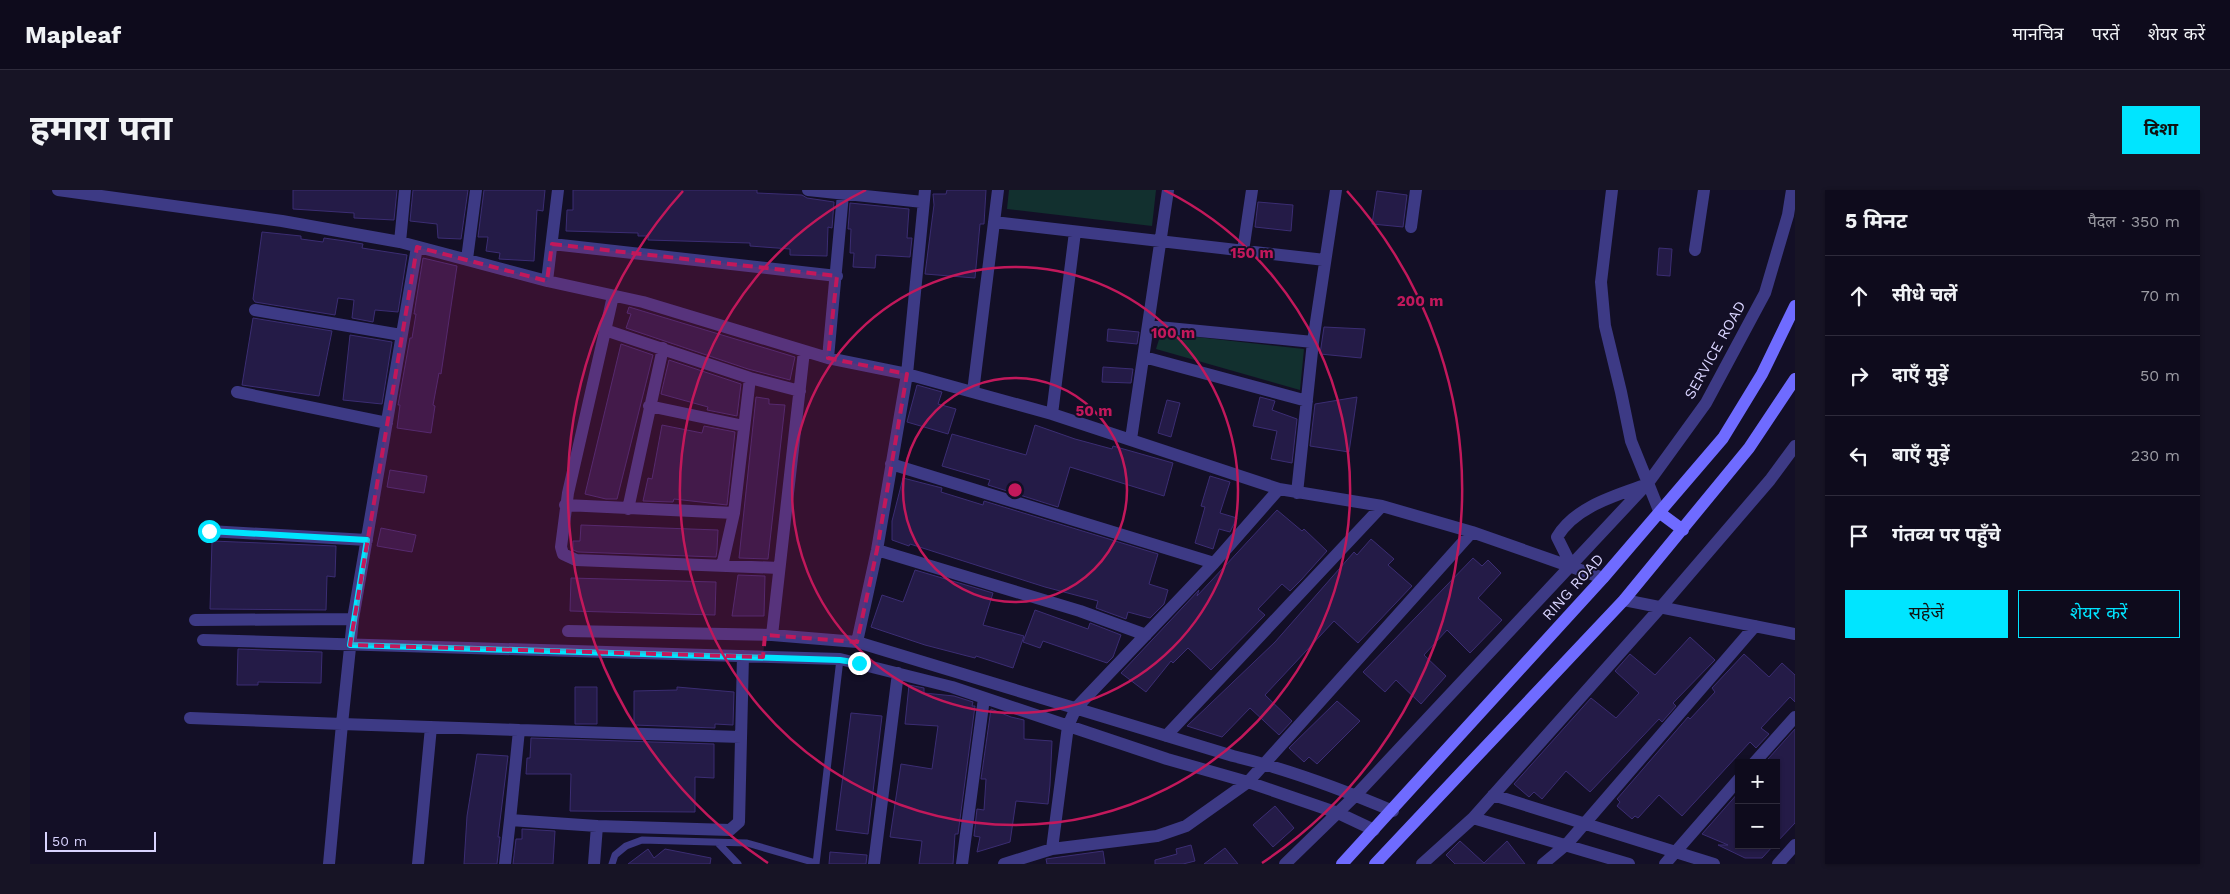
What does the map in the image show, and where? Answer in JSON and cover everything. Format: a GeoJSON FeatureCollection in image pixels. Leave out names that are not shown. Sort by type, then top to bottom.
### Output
{"type":"FeatureCollection","features":[{"type":"Feature","properties":{"kind":"main road","name":"RING ROAD"},"geometry":{"type":"LineString","coordinates":[[1342,864],[1393,811],[1604,578],[1723,438],[1762,374],[1795,306]]}},
{"type":"Feature","properties":{"kind":"main road"},"geometry":{"type":"LineString","coordinates":[[1376,864],[1624,600],[1748,448],[1795,379]]}},
{"type":"Feature","properties":{"kind":"main road"},"geometry":{"type":"LineString","coordinates":[[1660,512],[1683,530]]}},
{"type":"Feature","properties":{"kind":"street"},"geometry":{"type":"LineString","coordinates":[[58,190],[282,222],[400,242],[547,281],[643,302],[828,358],[907,374],[1052,414],[1279,489],[1382,506],[1472,532],[1604,578]]}},
{"type":"Feature","properties":{"kind":"street"},"geometry":{"type":"LineString","coordinates":[[400,242],[405,190]]}},
{"type":"Feature","properties":{"kind":"street"},"geometry":{"type":"LineString","coordinates":[[467,259],[476,190]]}},
{"type":"Feature","properties":{"kind":"street"},"geometry":{"type":"LineString","coordinates":[[547,281],[558,190]]}},
{"type":"Feature","properties":{"kind":"street"},"geometry":{"type":"LineString","coordinates":[[808,190],[843,194],[924,196],[907,374],[877,550],[857,642]]}},
{"type":"Feature","properties":{"kind":"street"},"geometry":{"type":"LineString","coordinates":[[973,392],[998,190]]}},
{"type":"Feature","properties":{"kind":"street"},"geometry":{"type":"LineString","coordinates":[[1131,439],[1168,190]]}},
{"type":"Feature","properties":{"kind":"street"},"geometry":{"type":"LineString","coordinates":[[1243,251],[1252,190]]}},
{"type":"Feature","properties":{"kind":"street"},"geometry":{"type":"LineString","coordinates":[[1297,492],[1313,342],[1336,190]]}},
{"type":"Feature","properties":{"kind":"street"},"geometry":{"type":"LineString","coordinates":[[1411,227],[1416,190]]}},
{"type":"Feature","properties":{"kind":"street"},"geometry":{"type":"LineString","coordinates":[[1612,190],[1601,282],[1605,326],[1621,392],[1630,441],[1660,512]]}},
{"type":"Feature","properties":{"kind":"street"},"geometry":{"type":"LineString","coordinates":[[1696,250],[1704,190]]}},
{"type":"Feature","properties":{"kind":"street","name":"SERVICE ROAD"},"geometry":{"type":"LineString","coordinates":[[1285,864],[1356,795],[1572,567],[1648,483],[1706,403],[1765,293],[1788,215],[1792,190]]}},
{"type":"Feature","properties":{"kind":"street"},"geometry":{"type":"LineString","coordinates":[[828,358],[843,194]]}},
{"type":"Feature","properties":{"kind":"street"},"geometry":{"type":"LineString","coordinates":[[994,222],[1325,260]]}},
{"type":"Feature","properties":{"kind":"street"},"geometry":{"type":"LineString","coordinates":[[1052,414],[1075,232]]}},
{"type":"Feature","properties":{"kind":"street"},"geometry":{"type":"LineString","coordinates":[[552,244],[837,276]]}},
{"type":"Feature","properties":{"kind":"street"},"geometry":{"type":"LineString","coordinates":[[329,864],[353,619],[417,247]]}},
{"type":"Feature","properties":{"kind":"street"},"geometry":{"type":"LineString","coordinates":[[613,296],[566,505],[561,547],[563,554],[569,558],[779,568]]}},
{"type":"Feature","properties":{"kind":"street"},"geometry":{"type":"LineString","coordinates":[[255,310],[401,335]]}},
{"type":"Feature","properties":{"kind":"street"},"geometry":{"type":"LineString","coordinates":[[1148,326],[1313,342]]}},
{"type":"Feature","properties":{"kind":"street"},"geometry":{"type":"LineString","coordinates":[[605,330],[750,378],[800,391]]}},
{"type":"Feature","properties":{"kind":"street"},"geometry":{"type":"LineString","coordinates":[[628,509],[663,348]]}},
{"type":"Feature","properties":{"kind":"street"},"geometry":{"type":"LineString","coordinates":[[763,657],[779,568],[804,351]]}},
{"type":"Feature","properties":{"kind":"street"},"geometry":{"type":"LineString","coordinates":[[1144,357],[1307,401]]}},
{"type":"Feature","properties":{"kind":"street"},"geometry":{"type":"LineString","coordinates":[[722,566],[734,513],[750,378]]}},
{"type":"Feature","properties":{"kind":"street"},"geometry":{"type":"LineString","coordinates":[[238,392],[387,423]]}},
{"type":"Feature","properties":{"kind":"street"},"geometry":{"type":"LineString","coordinates":[[649,406],[744,426]]}},
{"type":"Feature","properties":{"kind":"street"},"geometry":{"type":"LineString","coordinates":[[1422,864],[1473,818],[1493,796],[1661,607],[1770,480],[1795,446]]}},
{"type":"Feature","properties":{"kind":"street"},"geometry":{"type":"LineString","coordinates":[[891,464],[1214,562]]}},
{"type":"Feature","properties":{"kind":"street"},"geometry":{"type":"LineString","coordinates":[[1572,567],[1557,537],[1564,526],[1600,501],[1648,483]]}},
{"type":"Feature","properties":{"kind":"street"},"geometry":{"type":"LineString","coordinates":[[1052,849],[1068,726],[1076,708],[1214,562],[1279,489]]}},
{"type":"Feature","properties":{"kind":"street"},"geometry":{"type":"LineString","coordinates":[[566,505],[734,513]]}},
{"type":"Feature","properties":{"kind":"street"},"geometry":{"type":"LineString","coordinates":[[1166,736],[1382,506]]}},
{"type":"Feature","properties":{"kind":"street"},"geometry":{"type":"LineString","coordinates":[[209,531],[367,540]]}},
{"type":"Feature","properties":{"kind":"street"},"geometry":{"type":"LineString","coordinates":[[1004,864],[1052,849],[1157,836],[1186,826],[1248,782],[1472,532]]}},
{"type":"Feature","properties":{"kind":"street"},"geometry":{"type":"LineString","coordinates":[[877,550],[1080,611],[1146,635]]}},
{"type":"Feature","properties":{"kind":"street"},"geometry":{"type":"LineString","coordinates":[[1624,600],[1795,634]]}},
{"type":"Feature","properties":{"kind":"street"},"geometry":{"type":"LineString","coordinates":[[195,620],[353,619]]}},
{"type":"Feature","properties":{"kind":"street"},"geometry":{"type":"LineString","coordinates":[[1543,864],[1567,844],[1585,824],[1755,626]]}},
{"type":"Feature","properties":{"kind":"street"},"geometry":{"type":"LineString","coordinates":[[568,630],[768,635],[857,642],[1166,736],[1265,764],[1356,795],[1393,811]]}},
{"type":"Feature","properties":{"kind":"street"},"geometry":{"type":"LineString","coordinates":[[203,640],[840,660],[898,673],[984,698],[1167,759],[1248,782],[1338,813],[1374,830]]}},
{"type":"Feature","properties":{"kind":"street"},"geometry":{"type":"LineString","coordinates":[[510,820],[597,826],[730,830],[735,827],[739,822],[743,656]]}},
{"type":"Feature","properties":{"kind":"street"},"geometry":{"type":"LineString","coordinates":[[874,864],[898,673]]}},
{"type":"Feature","properties":{"kind":"street"},"geometry":{"type":"LineString","coordinates":[[962,864],[984,698]]}},
{"type":"Feature","properties":{"kind":"street"},"geometry":{"type":"LineString","coordinates":[[1758,759],[1795,717]]}},
{"type":"Feature","properties":{"kind":"street"},"geometry":{"type":"LineString","coordinates":[[190,718],[431,728],[741,737]]}},
{"type":"Feature","properties":{"kind":"street"},"geometry":{"type":"LineString","coordinates":[[418,864],[431,728]]}},
{"type":"Feature","properties":{"kind":"street"},"geometry":{"type":"LineString","coordinates":[[505,864],[519,730]]}},
{"type":"Feature","properties":{"kind":"street"},"geometry":{"type":"LineString","coordinates":[[1664,864],[1735,783]]}},
{"type":"Feature","properties":{"kind":"street"},"geometry":{"type":"LineString","coordinates":[[1493,796],[1714,864]]}},
{"type":"Feature","properties":{"kind":"street"},"geometry":{"type":"LineString","coordinates":[[1473,818],[1567,844],[1629,864]]}},
{"type":"Feature","properties":{"kind":"street"},"geometry":{"type":"LineString","coordinates":[[594,864],[597,826]]}},
{"type":"Feature","properties":{"kind":"street"},"geometry":{"type":"LineString","coordinates":[[1778,864],[1795,845]]}},
{"type":"Feature","properties":{"kind":"lane"},"geometry":{"type":"LineString","coordinates":[[612,864],[614,855],[626,846],[642,840],[748,844],[816,864],[840,660]]}},
{"type":"Feature","properties":{"kind":"lane"},"geometry":{"type":"LineString","coordinates":[[718,843],[738,864]]}},
{"type":"Feature","properties":{"kind":"highlighted area"},"geometry":{"type":"Polygon","coordinates":[[[552,244],[837,276],[828,358],[907,374],[877,550],[857,642],[765,635],[763,657],[350,645],[417,247],[547,281],[552,244]]]}},
{"type":"Feature","properties":{"kind":"green space"},"geometry":{"type":"Polygon","coordinates":[[[1009,190],[1156,190],[1152,226],[1007,209],[1009,190]]]}},
{"type":"Feature","properties":{"kind":"green space"},"geometry":{"type":"Polygon","coordinates":[[[1161,333],[1304,349],[1300,390],[1156,349],[1161,333]]]}},
{"type":"Feature","properties":{"kind":"building"},"geometry":{"type":"Polygon","coordinates":[[[293,190],[397,190],[394,220],[354,218],[354,213],[293,209],[293,190]]]}},
{"type":"Feature","properties":{"kind":"building"},"geometry":{"type":"Polygon","coordinates":[[[413,190],[468,190],[461,239],[438,238],[437,224],[410,221],[413,190]]]}},
{"type":"Feature","properties":{"kind":"building"},"geometry":{"type":"Polygon","coordinates":[[[484,190],[545,190],[543,211],[537,210],[534,261],[499,259],[500,253],[486,251],[488,237],[478,237],[484,190]]]}},
{"type":"Feature","properties":{"kind":"building"},"geometry":{"type":"Polygon","coordinates":[[[573,190],[757,190],[757,193],[802,195],[807,198],[834,202],[832,228],[828,227],[827,256],[790,255],[790,249],[750,246],[750,243],[648,240],[648,236],[638,236],[638,233],[566,231],[567,210],[573,210],[573,190]]]}},
{"type":"Feature","properties":{"kind":"building"},"geometry":{"type":"Polygon","coordinates":[[[947,190],[986,190],[984,224],[980,224],[975,278],[925,274],[934,205],[933,194],[946,194],[947,190]]]}},
{"type":"Feature","properties":{"kind":"building"},"geometry":{"type":"Polygon","coordinates":[[[1377,191],[1407,195],[1403,227],[1372,224],[1377,191]]]}},
{"type":"Feature","properties":{"kind":"building"},"geometry":{"type":"Polygon","coordinates":[[[1258,202],[1293,205],[1291,231],[1255,227],[1258,202]]]}},
{"type":"Feature","properties":{"kind":"building"},"geometry":{"type":"Polygon","coordinates":[[[850,203],[909,209],[907,238],[912,238],[910,257],[876,255],[875,268],[853,267],[854,253],[850,253],[851,229],[848,229],[850,203]]]}},
{"type":"Feature","properties":{"kind":"building"},"geometry":{"type":"Polygon","coordinates":[[[262,232],[301,236],[301,239],[323,242],[324,238],[345,241],[363,244],[362,248],[407,255],[398,312],[375,310],[373,322],[352,318],[354,300],[338,298],[335,315],[255,302],[253,299],[262,232]]]}},
{"type":"Feature","properties":{"kind":"building"},"geometry":{"type":"Polygon","coordinates":[[[1659,248],[1672,249],[1670,276],[1657,275],[1659,248]]]}},
{"type":"Feature","properties":{"kind":"building"},"geometry":{"type":"Polygon","coordinates":[[[423,258],[457,266],[441,374],[439,373],[433,405],[435,406],[431,433],[397,428],[400,405],[398,405],[410,338],[412,338],[423,258]]]}},
{"type":"Feature","properties":{"kind":"building"},"geometry":{"type":"Polygon","coordinates":[[[629,307],[795,357],[790,380],[748,369],[626,328],[631,314],[627,313],[629,307]]]}},
{"type":"Feature","properties":{"kind":"building"},"geometry":{"type":"Polygon","coordinates":[[[253,318],[332,331],[319,396],[242,385],[253,318]]]}},
{"type":"Feature","properties":{"kind":"building"},"geometry":{"type":"Polygon","coordinates":[[[1324,327],[1365,329],[1361,358],[1320,354],[1324,327]]]}},
{"type":"Feature","properties":{"kind":"building"},"geometry":{"type":"Polygon","coordinates":[[[1108,329],[1139,332],[1137,344],[1107,341],[1108,329]]]}},
{"type":"Feature","properties":{"kind":"building"},"geometry":{"type":"Polygon","coordinates":[[[350,335],[392,342],[382,404],[343,400],[350,335]]]}},
{"type":"Feature","properties":{"kind":"building"},"geometry":{"type":"Polygon","coordinates":[[[621,344],[653,355],[617,499],[606,499],[585,494],[621,344]]]}},
{"type":"Feature","properties":{"kind":"building"},"geometry":{"type":"Polygon","coordinates":[[[669,360],[741,384],[737,416],[707,410],[708,407],[661,394],[669,360]]]}},
{"type":"Feature","properties":{"kind":"building"},"geometry":{"type":"Polygon","coordinates":[[[1103,367],[1133,369],[1131,383],[1102,382],[1103,367]]]}},
{"type":"Feature","properties":{"kind":"building"},"geometry":{"type":"Polygon","coordinates":[[[917,385],[942,392],[938,404],[956,409],[948,434],[907,422],[917,385]]]}},
{"type":"Feature","properties":{"kind":"building"},"geometry":{"type":"Polygon","coordinates":[[[756,397],[769,399],[769,404],[785,405],[768,559],[739,558],[756,397]]]}},
{"type":"Feature","properties":{"kind":"building"},"geometry":{"type":"Polygon","coordinates":[[[1260,397],[1275,401],[1272,410],[1297,419],[1292,463],[1271,459],[1277,431],[1253,426],[1260,397]]]}},
{"type":"Feature","properties":{"kind":"building"},"geometry":{"type":"Polygon","coordinates":[[[1357,397],[1349,452],[1310,446],[1315,404],[1357,397]]]}},
{"type":"Feature","properties":{"kind":"building"},"geometry":{"type":"Polygon","coordinates":[[[1167,400],[1180,403],[1171,437],[1158,433],[1167,400]]]}},
{"type":"Feature","properties":{"kind":"building"},"geometry":{"type":"Polygon","coordinates":[[[662,425],[702,433],[704,426],[735,432],[727,505],[674,499],[673,502],[643,501],[648,478],[652,479],[662,425]]]}},
{"type":"Feature","properties":{"kind":"building"},"geometry":{"type":"Polygon","coordinates":[[[1035,425],[1075,439],[1112,449],[1113,446],[1173,463],[1164,496],[1070,467],[1058,507],[988,485],[990,480],[942,466],[952,434],[1026,455],[1035,425]]]}},
{"type":"Feature","properties":{"kind":"building"},"geometry":{"type":"Polygon","coordinates":[[[390,470],[427,476],[424,493],[387,487],[390,470]]]}},
{"type":"Feature","properties":{"kind":"building"},"geometry":{"type":"Polygon","coordinates":[[[1210,476],[1230,482],[1220,513],[1237,518],[1230,532],[1219,529],[1213,549],[1195,543],[1205,507],[1201,506],[1210,476]]]}},
{"type":"Feature","properties":{"kind":"building"},"geometry":{"type":"Polygon","coordinates":[[[903,478],[942,488],[941,492],[983,505],[984,501],[1158,554],[1149,584],[1168,590],[1164,604],[1150,618],[1128,612],[1126,619],[1096,608],[1098,601],[1045,587],[892,540],[892,521],[903,478]]]}},
{"type":"Feature","properties":{"kind":"building"},"geometry":{"type":"Polygon","coordinates":[[[1277,510],[1302,531],[1304,529],[1327,551],[1301,580],[1290,591],[1282,584],[1258,609],[1265,615],[1211,670],[1188,648],[1173,663],[1171,661],[1146,692],[1121,673],[1199,590],[1197,596],[1277,510]]]}},
{"type":"Feature","properties":{"kind":"building"},"geometry":{"type":"Polygon","coordinates":[[[581,525],[718,530],[716,557],[578,552],[573,550],[573,541],[580,541],[581,525]]]}},
{"type":"Feature","properties":{"kind":"building"},"geometry":{"type":"Polygon","coordinates":[[[381,528],[416,535],[412,552],[377,546],[381,528]]]}},
{"type":"Feature","properties":{"kind":"building"},"geometry":{"type":"Polygon","coordinates":[[[1371,539],[1394,559],[1388,565],[1412,586],[1358,643],[1334,621],[1265,695],[1292,721],[1279,735],[1250,708],[1222,737],[1187,726],[1275,642],[1354,552],[1357,555],[1371,539]]]}},
{"type":"Feature","properties":{"kind":"building"},"geometry":{"type":"Polygon","coordinates":[[[212,541],[336,546],[335,577],[327,576],[326,610],[210,609],[212,541]]]}},
{"type":"Feature","properties":{"kind":"building"},"geometry":{"type":"Polygon","coordinates":[[[1473,558],[1482,566],[1488,560],[1501,573],[1478,598],[1502,620],[1470,653],[1447,630],[1424,655],[1446,676],[1421,704],[1396,680],[1385,692],[1363,672],[1473,558]]]}},
{"type":"Feature","properties":{"kind":"building"},"geometry":{"type":"Polygon","coordinates":[[[915,570],[993,593],[983,625],[1024,636],[1013,668],[976,656],[975,658],[925,645],[871,627],[882,595],[903,602],[915,570]]]}},
{"type":"Feature","properties":{"kind":"building"},"geometry":{"type":"Polygon","coordinates":[[[738,575],[765,576],[764,616],[732,616],[738,575]]]}},
{"type":"Feature","properties":{"kind":"building"},"geometry":{"type":"Polygon","coordinates":[[[571,578],[716,582],[715,615],[570,611],[571,578]]]}},
{"type":"Feature","properties":{"kind":"building"},"geometry":{"type":"Polygon","coordinates":[[[1035,610],[1088,629],[1090,623],[1121,635],[1113,657],[1107,663],[1043,641],[1040,648],[1023,642],[1035,610]]]}},
{"type":"Feature","properties":{"kind":"building"},"geometry":{"type":"Polygon","coordinates":[[[1690,637],[1715,660],[1673,703],[1676,706],[1662,722],[1659,719],[1590,792],[1566,771],[1542,799],[1534,792],[1529,797],[1514,784],[1591,698],[1616,718],[1639,693],[1615,671],[1630,654],[1655,675],[1690,637]]]}},
{"type":"Feature","properties":{"kind":"building"},"geometry":{"type":"Polygon","coordinates":[[[238,649],[322,652],[321,683],[258,682],[258,685],[237,685],[238,649]]]}},
{"type":"Feature","properties":{"kind":"building"},"geometry":{"type":"Polygon","coordinates":[[[1744,654],[1769,677],[1782,663],[1795,675],[1795,702],[1790,697],[1761,728],[1769,734],[1756,748],[1750,742],[1682,816],[1659,795],[1638,818],[1635,816],[1632,819],[1617,806],[1620,802],[1617,799],[1688,717],[1690,719],[1715,692],[1712,688],[1744,654]]]}},
{"type":"Feature","properties":{"kind":"building"},"geometry":{"type":"Polygon","coordinates":[[[909,685],[924,688],[924,693],[954,696],[973,702],[972,706],[975,706],[958,834],[955,834],[953,864],[919,864],[922,841],[890,837],[901,764],[932,769],[938,726],[905,724],[909,685]]]}},
{"type":"Feature","properties":{"kind":"building"},"geometry":{"type":"Polygon","coordinates":[[[575,687],[597,687],[597,724],[575,724],[575,687]]]}},
{"type":"Feature","properties":{"kind":"building"},"geometry":{"type":"Polygon","coordinates":[[[677,687],[734,692],[733,725],[715,724],[715,728],[634,725],[634,691],[677,690],[677,687]]]}},
{"type":"Feature","properties":{"kind":"building"},"geometry":{"type":"Polygon","coordinates":[[[1337,701],[1360,721],[1317,764],[1309,757],[1304,762],[1289,748],[1337,701]]]}},
{"type":"Feature","properties":{"kind":"building"},"geometry":{"type":"Polygon","coordinates":[[[991,709],[1024,720],[1024,739],[1052,741],[1050,785],[1048,804],[1016,801],[1010,842],[977,852],[980,837],[974,836],[977,809],[984,810],[986,779],[981,779],[991,709]]]}},
{"type":"Feature","properties":{"kind":"building"},"geometry":{"type":"Polygon","coordinates":[[[851,713],[882,716],[868,834],[836,830],[851,713]]]}},
{"type":"Feature","properties":{"kind":"building"},"geometry":{"type":"Polygon","coordinates":[[[1795,729],[1795,823],[1780,839],[1780,759],[1768,759],[1795,729]]]}},
{"type":"Feature","properties":{"kind":"building"},"geometry":{"type":"Polygon","coordinates":[[[531,738],[714,744],[714,778],[695,777],[695,812],[570,811],[571,774],[526,774],[527,758],[530,758],[531,738]]]}},
{"type":"Feature","properties":{"kind":"building"},"geometry":{"type":"Polygon","coordinates":[[[477,754],[508,756],[498,837],[500,837],[497,864],[464,864],[467,816],[477,754]]]}},
{"type":"Feature","properties":{"kind":"building"},"geometry":{"type":"Polygon","coordinates":[[[1735,797],[1735,849],[1770,849],[1762,858],[1745,858],[1718,845],[1728,845],[1702,834],[1735,797]]]}},
{"type":"Feature","properties":{"kind":"building"},"geometry":{"type":"Polygon","coordinates":[[[1275,806],[1294,828],[1273,847],[1253,825],[1275,806]]]}},
{"type":"Feature","properties":{"kind":"building"},"geometry":{"type":"Polygon","coordinates":[[[522,829],[555,831],[553,864],[513,864],[516,839],[522,839],[522,829]]]}},
{"type":"Feature","properties":{"kind":"building"},"geometry":{"type":"Polygon","coordinates":[[[1460,841],[1484,863],[1507,841],[1525,864],[1455,864],[1446,855],[1460,841]]]}},
{"type":"Feature","properties":{"kind":"building"},"geometry":{"type":"Polygon","coordinates":[[[1191,845],[1195,861],[1183,864],[1155,864],[1155,860],[1177,854],[1176,849],[1191,845]]]}},
{"type":"Feature","properties":{"kind":"building"},"geometry":{"type":"Polygon","coordinates":[[[1225,848],[1238,864],[1204,864],[1225,848]]]}},
{"type":"Feature","properties":{"kind":"building"},"geometry":{"type":"Polygon","coordinates":[[[648,849],[654,858],[665,849],[711,858],[710,864],[628,864],[648,849]]]}},
{"type":"Feature","properties":{"kind":"building"},"geometry":{"type":"Polygon","coordinates":[[[1103,851],[1105,864],[1047,864],[1046,859],[1103,851]]]}},
{"type":"Feature","properties":{"kind":"building"},"geometry":{"type":"Polygon","coordinates":[[[830,852],[867,855],[866,864],[829,864],[830,852]]]}},
{"type":"Feature","properties":{"kind":"route"},"geometry":{"type":"LineString","coordinates":[[209,531],[367,540],[350,645],[743,656],[840,660],[859,663]]}}]}
